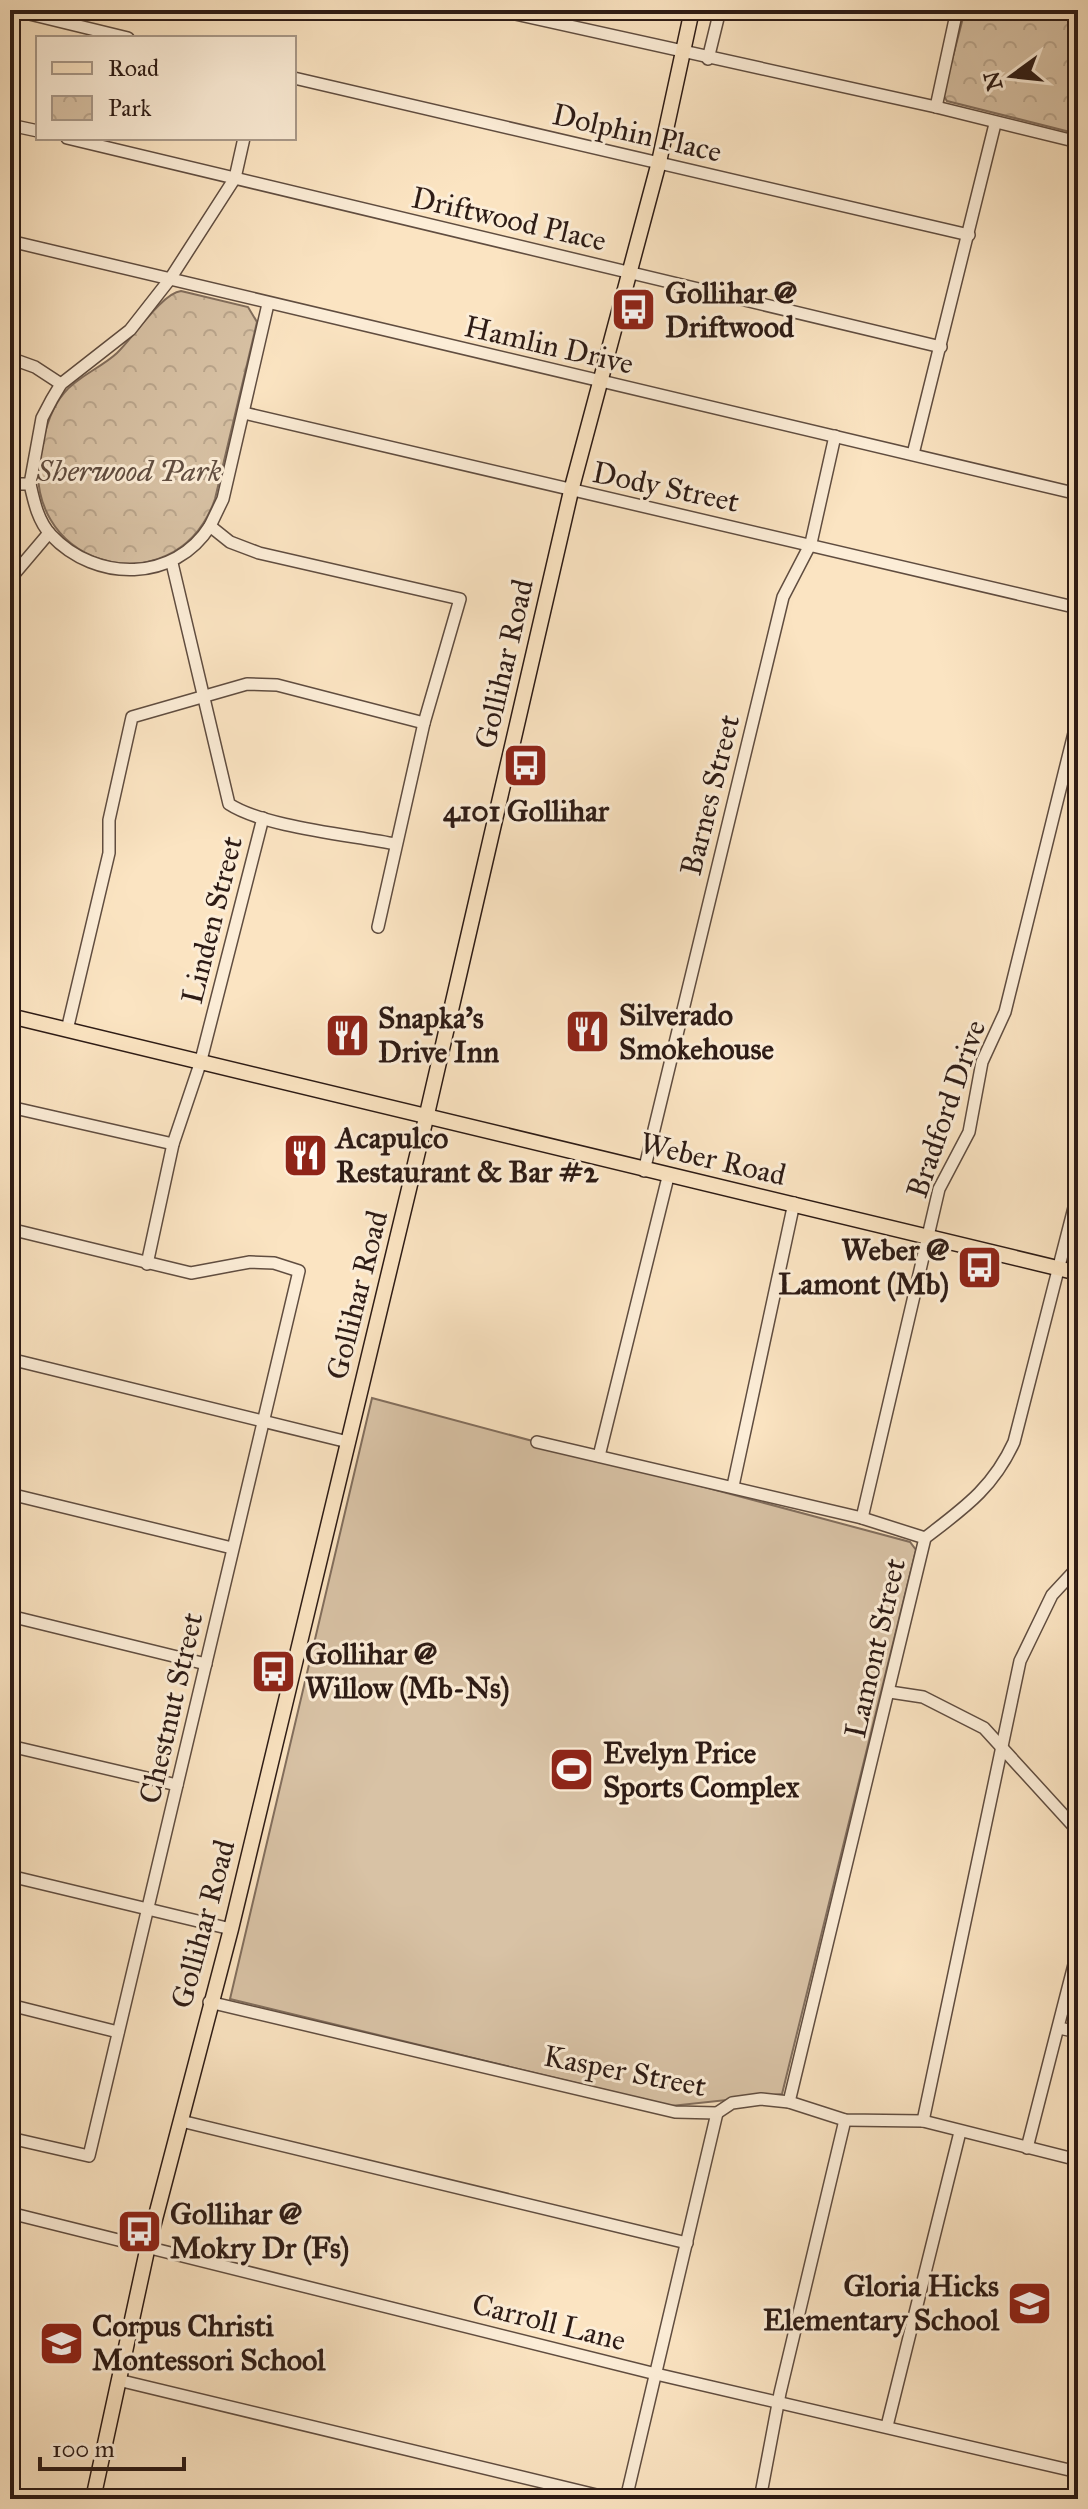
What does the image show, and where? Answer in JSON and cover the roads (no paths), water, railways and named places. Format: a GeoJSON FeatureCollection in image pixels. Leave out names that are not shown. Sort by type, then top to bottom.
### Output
{"type":"FeatureCollection","features":[{"type":"Feature","properties":{"kind":"main road","name":"Gollihar Road"},"geometry":{"type":"LineString","coordinates":[[93,2499],[148,2246],[209,2002],[231,1929],[427,1114],[571,491],[627,271],[659,162],[692,10]]}},
{"type":"Feature","properties":{"kind":"main road","name":"Weber Road"},"geometry":{"type":"LineString","coordinates":[[10,1016],[200,1064],[427,1114],[668,1177],[794,1203],[1078,1273]]}},
{"type":"Feature","properties":{"kind":"street"},"geometry":{"type":"LineString","coordinates":[[13,10],[60,16],[122,36]]}},
{"type":"Feature","properties":{"kind":"street"},"geometry":{"type":"LineString","coordinates":[[497,10],[681,54],[936,107],[1078,142]]}},
{"type":"Feature","properties":{"kind":"street"},"geometry":{"type":"LineString","coordinates":[[708,59],[720,10]]}},
{"type":"Feature","properties":{"kind":"street"},"geometry":{"type":"LineString","coordinates":[[936,107],[957,10]]}},
{"type":"Feature","properties":{"kind":"street","name":"Dolphin Place"},"geometry":{"type":"LineString","coordinates":[[296,78],[969,235]]}},
{"type":"Feature","properties":{"kind":"street"},"geometry":{"type":"LineString","coordinates":[[913,454],[995,124]]}},
{"type":"Feature","properties":{"kind":"street"},"geometry":{"type":"LineString","coordinates":[[10,125],[36,131]]}},
{"type":"Feature","properties":{"kind":"street","name":"Driftwood Place"},"geometry":{"type":"LineString","coordinates":[[75,140],[941,347]]}},
{"type":"Feature","properties":{"kind":"street"},"geometry":{"type":"LineString","coordinates":[[244,140],[235,178],[170,279],[130,330],[61,384],[42,418],[30,484],[37,510],[49,533],[68,550],[106,566],[150,569],[172,563],[197,546],[223,499],[268,304]]}},
{"type":"Feature","properties":{"kind":"street","name":"Hamlin Drive"},"geometry":{"type":"LineString","coordinates":[[10,241],[1078,494]]}},
{"type":"Feature","properties":{"kind":"street"},"geometry":{"type":"LineString","coordinates":[[10,358],[35,367],[61,384]]}},
{"type":"Feature","properties":{"kind":"street","name":"Dody Street"},"geometry":{"type":"LineString","coordinates":[[244,413],[571,491],[811,543],[1078,608]]}},
{"type":"Feature","properties":{"kind":"street","name":"Barnes Street"},"geometry":{"type":"LineString","coordinates":[[644,1171],[783,597],[811,543],[835,436]]}},
{"type":"Feature","properties":{"kind":"street"},"geometry":{"type":"LineString","coordinates":[[10,484],[30,484]]}},
{"type":"Feature","properties":{"kind":"street"},"geometry":{"type":"LineString","coordinates":[[210,526],[230,542],[259,553],[460,599],[424,723],[378,927]]}},
{"type":"Feature","properties":{"kind":"street"},"geometry":{"type":"LineString","coordinates":[[10,579],[49,533]]}},
{"type":"Feature","properties":{"kind":"street","name":"Linden Street"},"geometry":{"type":"LineString","coordinates":[[147,1264],[173,1144],[200,1064],[263,818],[241,812],[229,804],[172,563]]}},
{"type":"Feature","properties":{"kind":"street"},"geometry":{"type":"LineString","coordinates":[[67,1030],[109,853],[109,820],[132,717],[247,684],[277,685],[424,723]]}},
{"type":"Feature","properties":{"kind":"street"},"geometry":{"type":"LineString","coordinates":[[10,688],[10,699]]}},
{"type":"Feature","properties":{"kind":"street","name":"Bradford Drive"},"geometry":{"type":"LineString","coordinates":[[862,1518],[939,1189],[969,1132],[982,1062],[1005,1012],[1078,717]]}},
{"type":"Feature","properties":{"kind":"street"},"geometry":{"type":"LineString","coordinates":[[263,818],[395,844]]}},
{"type":"Feature","properties":{"kind":"street"},"geometry":{"type":"LineString","coordinates":[[10,1107],[173,1144]]}},
{"type":"Feature","properties":{"kind":"street"},"geometry":{"type":"LineString","coordinates":[[599,1456],[668,1177]]}},
{"type":"Feature","properties":{"kind":"street","name":"Lamont Street"},"geometry":{"type":"LineString","coordinates":[[789,2102],[925,1538],[964,1508],[1000,1472],[1014,1442],[1078,1192]]}},
{"type":"Feature","properties":{"kind":"street"},"geometry":{"type":"LineString","coordinates":[[733,1486],[794,1203]]}},
{"type":"Feature","properties":{"kind":"street"},"geometry":{"type":"LineString","coordinates":[[10,1229],[147,1264]]}},
{"type":"Feature","properties":{"kind":"street","name":"Chestnut Street"},"geometry":{"type":"LineString","coordinates":[[10,2138],[89,2156],[299,1271],[262,1262],[191,1273],[147,1264]]}},
{"type":"Feature","properties":{"kind":"street"},"geometry":{"type":"LineString","coordinates":[[10,1359],[348,1442]]}},
{"type":"Feature","properties":{"kind":"street"},"geometry":{"type":"LineString","coordinates":[[537,1442],[733,1486],[862,1518],[925,1538]]}},
{"type":"Feature","properties":{"kind":"street"},"geometry":{"type":"LineString","coordinates":[[10,1494],[232,1548]]}},
{"type":"Feature","properties":{"kind":"street"},"geometry":{"type":"LineString","coordinates":[[923,2121],[1020,1661],[1052,1595],[1078,1567]]}},
{"type":"Feature","properties":{"kind":"street"},"geometry":{"type":"LineString","coordinates":[[10,1616],[206,1664]]}},
{"type":"Feature","properties":{"kind":"street"},"geometry":{"type":"LineString","coordinates":[[890,1692],[923,1697],[984,1728],[1078,1831]]}},
{"type":"Feature","properties":{"kind":"street"},"geometry":{"type":"LineString","coordinates":[[10,1746],[177,1785]]}},
{"type":"Feature","properties":{"kind":"street"},"geometry":{"type":"LineString","coordinates":[[10,1876],[231,1929]]}},
{"type":"Feature","properties":{"kind":"street"},"geometry":{"type":"LineString","coordinates":[[1027,2148],[1078,1949]]}},
{"type":"Feature","properties":{"kind":"street","name":"Kasper Street"},"geometry":{"type":"LineString","coordinates":[[209,2002],[675,2112],[717,2113],[732,2103],[761,2099],[789,2102],[845,2120],[923,2121],[1078,2160]]}},
{"type":"Feature","properties":{"kind":"street"},"geometry":{"type":"LineString","coordinates":[[10,2005],[118,2032]]}},
{"type":"Feature","properties":{"kind":"street"},"geometry":{"type":"LineString","coordinates":[[1059,2028],[1078,2032]]}},
{"type":"Feature","properties":{"kind":"street"},"geometry":{"type":"LineString","coordinates":[[626,2499],[717,2113]]}},
{"type":"Feature","properties":{"kind":"street"},"geometry":{"type":"LineString","coordinates":[[760,2499],[778,2400],[845,2120]]}},
{"type":"Feature","properties":{"kind":"street"},"geometry":{"type":"LineString","coordinates":[[181,2121],[687,2243]]}},
{"type":"Feature","properties":{"kind":"street"},"geometry":{"type":"LineString","coordinates":[[887,2426],[960,2132]]}},
{"type":"Feature","properties":{"kind":"street","name":"Carroll Lane"},"geometry":{"type":"LineString","coordinates":[[10,2213],[656,2374],[1078,2472]]}},
{"type":"Feature","properties":{"kind":"street"},"geometry":{"type":"LineString","coordinates":[[118,2380],[613,2499]]}},
{"type":"Feature","properties":{"kind":"place","name":"Gollihar @ Driftwood"},"geometry":{"type":"Point","coordinates":[634,310]}},
{"type":"Feature","properties":{"kind":"place","name":"4101 Gollihar"},"geometry":{"type":"Point","coordinates":[526,765]}},
{"type":"Feature","properties":{"kind":"place","name":"Silverado Smokehouse"},"geometry":{"type":"Point","coordinates":[588,1032]}},
{"type":"Feature","properties":{"kind":"place","name":"Snapka's Drive Inn"},"geometry":{"type":"Point","coordinates":[347,1035]}},
{"type":"Feature","properties":{"kind":"place","name":"Acapulco Restaurant & Bar #2"},"geometry":{"type":"Point","coordinates":[305,1155]}},
{"type":"Feature","properties":{"kind":"place","name":"Weber @ Lamont (Mb)"},"geometry":{"type":"Point","coordinates":[980,1267]}},
{"type":"Feature","properties":{"kind":"place","name":"Gollihar @ Willow (Mb-Ns)"},"geometry":{"type":"Point","coordinates":[274,1671]}},
{"type":"Feature","properties":{"kind":"place","name":"Evelyn Price Sports Complex"},"geometry":{"type":"Point","coordinates":[572,1770]}},
{"type":"Feature","properties":{"kind":"place","name":"Gollihar @ Mokry Dr (Fs)"},"geometry":{"type":"Point","coordinates":[139,2231]}},
{"type":"Feature","properties":{"kind":"place","name":"Gloria Hicks Elementary School"},"geometry":{"type":"Point","coordinates":[1030,2303]}},
{"type":"Feature","properties":{"kind":"place","name":"Corpus Christi Montessori School"},"geometry":{"type":"Point","coordinates":[61,2343]}},
{"type":"Feature","properties":{"kind":"park label","name":"Sherwood Park"},"geometry":{"type":"Point","coordinates":[129,471]}}]}
